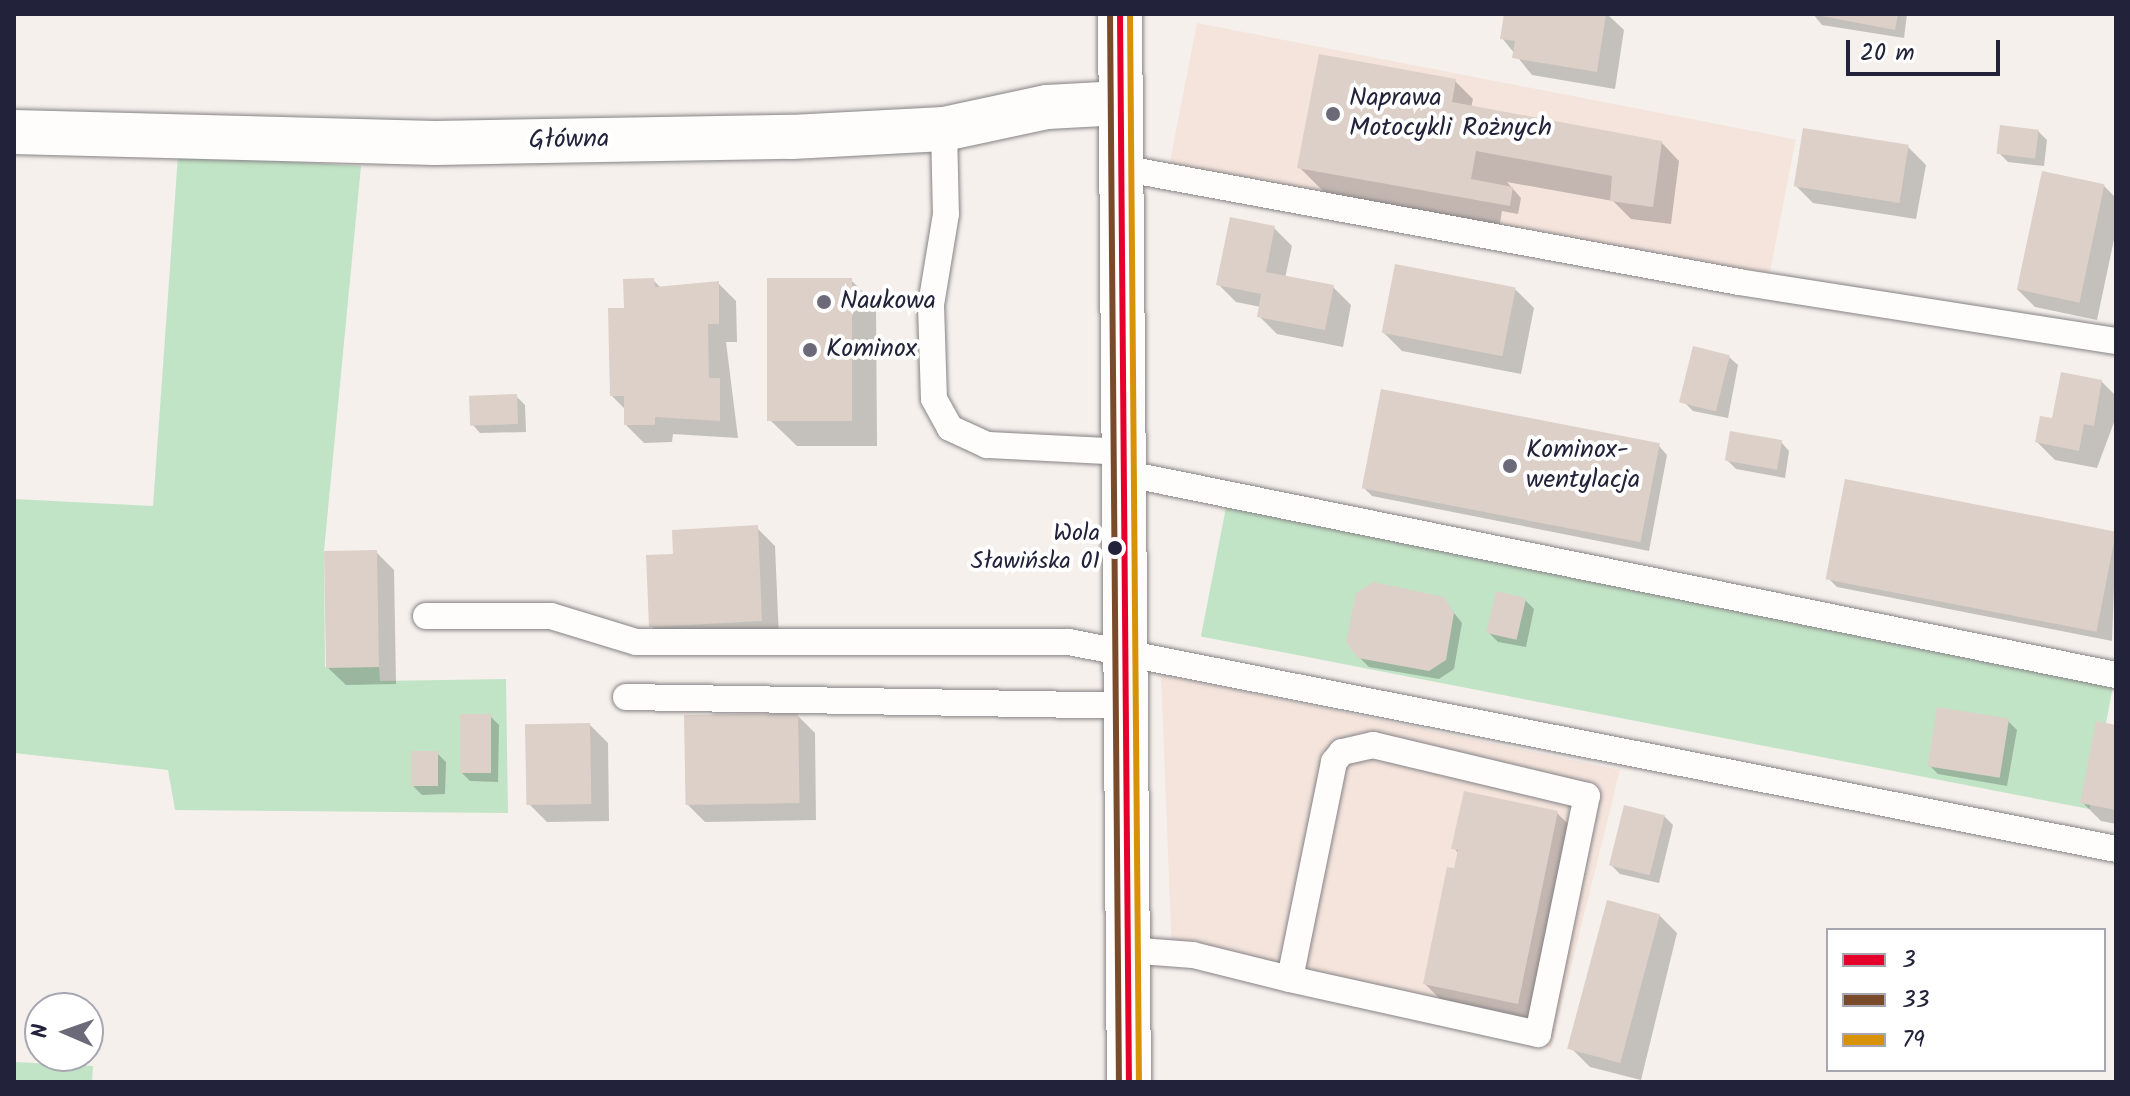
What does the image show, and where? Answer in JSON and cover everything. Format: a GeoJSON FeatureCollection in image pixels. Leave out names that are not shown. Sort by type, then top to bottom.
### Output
{"type":"FeatureCollection","features":[{"type":"Feature","properties":{"kind":"street"},"geometry":{"type":"LineString","coordinates":[[1120,14],[1129,1082]]}},
{"type":"Feature","properties":{"kind":"street","name":"Główna"},"geometry":{"type":"LineString","coordinates":[[14,132],[435,143],[944,129],[1047,107],[1121,103]]}},
{"type":"Feature","properties":{"kind":"lane"},"geometry":{"type":"LineString","coordinates":[[944,129],[946,214],[931,305],[934,399],[950,428],[987,445],[1123,462],[2116,675]]}},
{"type":"Feature","properties":{"kind":"lane"},"geometry":{"type":"LineString","coordinates":[[1121,168],[1739,282],[2116,341]]}},
{"type":"Feature","properties":{"kind":"lane"},"geometry":{"type":"LineString","coordinates":[[426,616],[551,616],[636,642],[1069,642],[2116,849]]}},
{"type":"Feature","properties":{"kind":"lane"},"geometry":{"type":"LineString","coordinates":[[626,697],[1125,706]]}},
{"type":"Feature","properties":{"kind":"lane"},"geometry":{"type":"LineString","coordinates":[[1127,950],[1193,955],[1290,979],[1538,1034],[1587,796],[1373,745],[1342,752],[1334,762],[1290,979]]}},
{"type":"Feature","properties":{"kind":"shaded area"},"geometry":{"type":"Polygon","coordinates":[[[1197,23],[1796,139],[1768,282],[1169,165],[1197,23]]]}},
{"type":"Feature","properties":{"kind":"shaded area"},"geometry":{"type":"Polygon","coordinates":[[[1161,674],[1620,770],[1551,1048],[1172,956],[1161,674]]]}},
{"type":"Feature","properties":{"kind":"green space"},"geometry":{"type":"Polygon","coordinates":[[[178,155],[361,166],[324,551],[325,667],[379,667],[380,681],[506,679],[508,813],[175,810],[168,770],[14,753],[14,499],[153,506],[178,155]]]}},
{"type":"Feature","properties":{"kind":"green space"},"geometry":{"type":"Polygon","coordinates":[[[1228,497],[2116,670],[2089,809],[1201,636],[1228,497]]]}},
{"type":"Feature","properties":{"kind":"green space"},"geometry":{"type":"Polygon","coordinates":[[[14,1062],[24,1063],[24,1072],[93,1072],[92,1082],[14,1082],[14,1062]]]}},
{"type":"Feature","properties":{"kind":"building"},"geometry":{"type":"Polygon","coordinates":[[[1504,14],[1606,14],[1597,72],[1512,58],[1515,41],[1500,39],[1504,14]]]}},
{"type":"Feature","properties":{"kind":"building"},"geometry":{"type":"Polygon","coordinates":[[[1811,14],[1898,14],[1895,30],[1811,14]]]}},
{"type":"Feature","properties":{"kind":"building"},"geometry":{"type":"Polygon","coordinates":[[[1319,54],[1456,79],[1452,102],[1662,141],[1653,207],[1610,201],[1612,176],[1476,151],[1471,179],[1513,187],[1510,206],[1297,168],[1319,54]]]}},
{"type":"Feature","properties":{"kind":"building"},"geometry":{"type":"Polygon","coordinates":[[[2000,125],[2039,130],[2035,159],[1996,154],[2000,125]]]}},
{"type":"Feature","properties":{"kind":"building"},"geometry":{"type":"Polygon","coordinates":[[[1803,128],[1909,145],[1899,203],[1794,186],[1803,128]]]}},
{"type":"Feature","properties":{"kind":"building"},"geometry":{"type":"Polygon","coordinates":[[[2042,171],[2105,184],[2079,303],[2017,289],[2042,171]]]}},
{"type":"Feature","properties":{"kind":"building"},"geometry":{"type":"Polygon","coordinates":[[[1230,217],[1275,226],[1266,272],[1334,285],[1325,330],[1257,317],[1261,294],[1216,285],[1230,217]]]}},
{"type":"Feature","properties":{"kind":"building"},"geometry":{"type":"Polygon","coordinates":[[[1395,264],[1516,287],[1502,356],[1382,333],[1395,264]]]}},
{"type":"Feature","properties":{"kind":"building"},"geometry":{"type":"Polygon","coordinates":[[[654,278],[655,287],[719,281],[719,324],[708,324],[709,378],[720,378],[720,421],[655,417],[655,425],[624,425],[624,396],[610,396],[608,308],[624,308],[623,279],[654,278]]]}},
{"type":"Feature","properties":{"kind":"building","name":"Kominox"},"geometry":{"type":"Polygon","coordinates":[[[767,278],[852,278],[852,421],[767,421],[767,278]]]}},
{"type":"Feature","properties":{"kind":"building"},"geometry":{"type":"Polygon","coordinates":[[[1693,346],[1730,355],[1716,411],[1679,402],[1693,346]]]}},
{"type":"Feature","properties":{"kind":"building"},"geometry":{"type":"Polygon","coordinates":[[[2061,372],[2102,380],[2094,426],[2084,424],[2079,451],[2035,442],[2040,416],[2052,418],[2061,372]]]}},
{"type":"Feature","properties":{"kind":"building","name":"Kominox- wentylacja"},"geometry":{"type":"Polygon","coordinates":[[[1381,389],[1660,443],[1641,542],[1362,488],[1381,389]]]}},
{"type":"Feature","properties":{"kind":"building"},"geometry":{"type":"Polygon","coordinates":[[[517,394],[518,424],[470,426],[469,396],[517,394]]]}},
{"type":"Feature","properties":{"kind":"building"},"geometry":{"type":"Polygon","coordinates":[[[1730,431],[1782,440],[1777,470],[1725,461],[1730,431]]]}},
{"type":"Feature","properties":{"kind":"building"},"geometry":{"type":"Polygon","coordinates":[[[1845,479],[2116,532],[2096,632],[1826,579],[1845,479]]]}},
{"type":"Feature","properties":{"kind":"building"},"geometry":{"type":"Polygon","coordinates":[[[758,525],[762,621],[649,627],[646,555],[673,554],[672,530],[758,525]]]}},
{"type":"Feature","properties":{"kind":"building"},"geometry":{"type":"Polygon","coordinates":[[[377,550],[379,667],[326,668],[324,551],[377,550]]]}},
{"type":"Feature","properties":{"kind":"building"},"geometry":{"type":"Polygon","coordinates":[[[1373,582],[1444,597],[1454,613],[1446,660],[1429,671],[1358,658],[1346,642],[1356,593],[1373,582]]]}},
{"type":"Feature","properties":{"kind":"building"},"geometry":{"type":"Polygon","coordinates":[[[1496,591],[1526,598],[1517,640],[1486,633],[1496,591]]]}},
{"type":"Feature","properties":{"kind":"building"},"geometry":{"type":"Polygon","coordinates":[[[1937,707],[2009,718],[2000,778],[1928,766],[1937,707]]]}},
{"type":"Feature","properties":{"kind":"building"},"geometry":{"type":"Polygon","coordinates":[[[798,713],[800,803],[686,805],[684,715],[798,713]]]}},
{"type":"Feature","properties":{"kind":"building"},"geometry":{"type":"Polygon","coordinates":[[[460,714],[491,714],[491,773],[460,773],[460,714]]]}},
{"type":"Feature","properties":{"kind":"building"},"geometry":{"type":"Polygon","coordinates":[[[2096,721],[2116,725],[2116,810],[2080,803],[2096,721]]]}},
{"type":"Feature","properties":{"kind":"building"},"geometry":{"type":"Polygon","coordinates":[[[590,723],[591,804],[526,805],[525,724],[590,723]]]}},
{"type":"Feature","properties":{"kind":"building"},"geometry":{"type":"Polygon","coordinates":[[[411,751],[438,751],[438,786],[411,786],[411,751]]]}},
{"type":"Feature","properties":{"kind":"building"},"geometry":{"type":"Polygon","coordinates":[[[1464,791],[1558,811],[1518,1004],[1423,984],[1447,867],[1454,868],[1458,850],[1451,849],[1464,791]]]}},
{"type":"Feature","properties":{"kind":"building"},"geometry":{"type":"Polygon","coordinates":[[[1624,805],[1665,815],[1650,875],[1609,865],[1624,805]]]}},
{"type":"Feature","properties":{"kind":"building"},"geometry":{"type":"Polygon","coordinates":[[[1607,900],[1660,914],[1620,1063],[1567,1049],[1607,900]]]}},
{"type":"Feature","properties":{"kind":"transit line","name":"33"},"geometry":{"type":"LineString","coordinates":[[1110,14],[1119,1082]]}},
{"type":"Feature","properties":{"kind":"transit line","name":"3"},"geometry":{"type":"LineString","coordinates":[[1120,14],[1129,1082]]}},
{"type":"Feature","properties":{"kind":"transit line","name":"79"},"geometry":{"type":"LineString","coordinates":[[1130,14],[1139,1082]]}},
{"type":"Feature","properties":{"kind":"place","name":"Naprawa Motocykli Rożnych"},"geometry":{"type":"Point","coordinates":[1333,114]}},
{"type":"Feature","properties":{"kind":"place","name":"Naukowa"},"geometry":{"type":"Point","coordinates":[824,302]}},
{"type":"Feature","properties":{"kind":"place","name":"Kominox"},"geometry":{"type":"Point","coordinates":[810,350]}},
{"type":"Feature","properties":{"kind":"place","name":"Kominox- wentylacja"},"geometry":{"type":"Point","coordinates":[1510,466]}},
{"type":"Feature","properties":{"kind":"place","name":"Wola Sławińska 01"},"geometry":{"type":"Point","coordinates":[1115,548]}}]}
